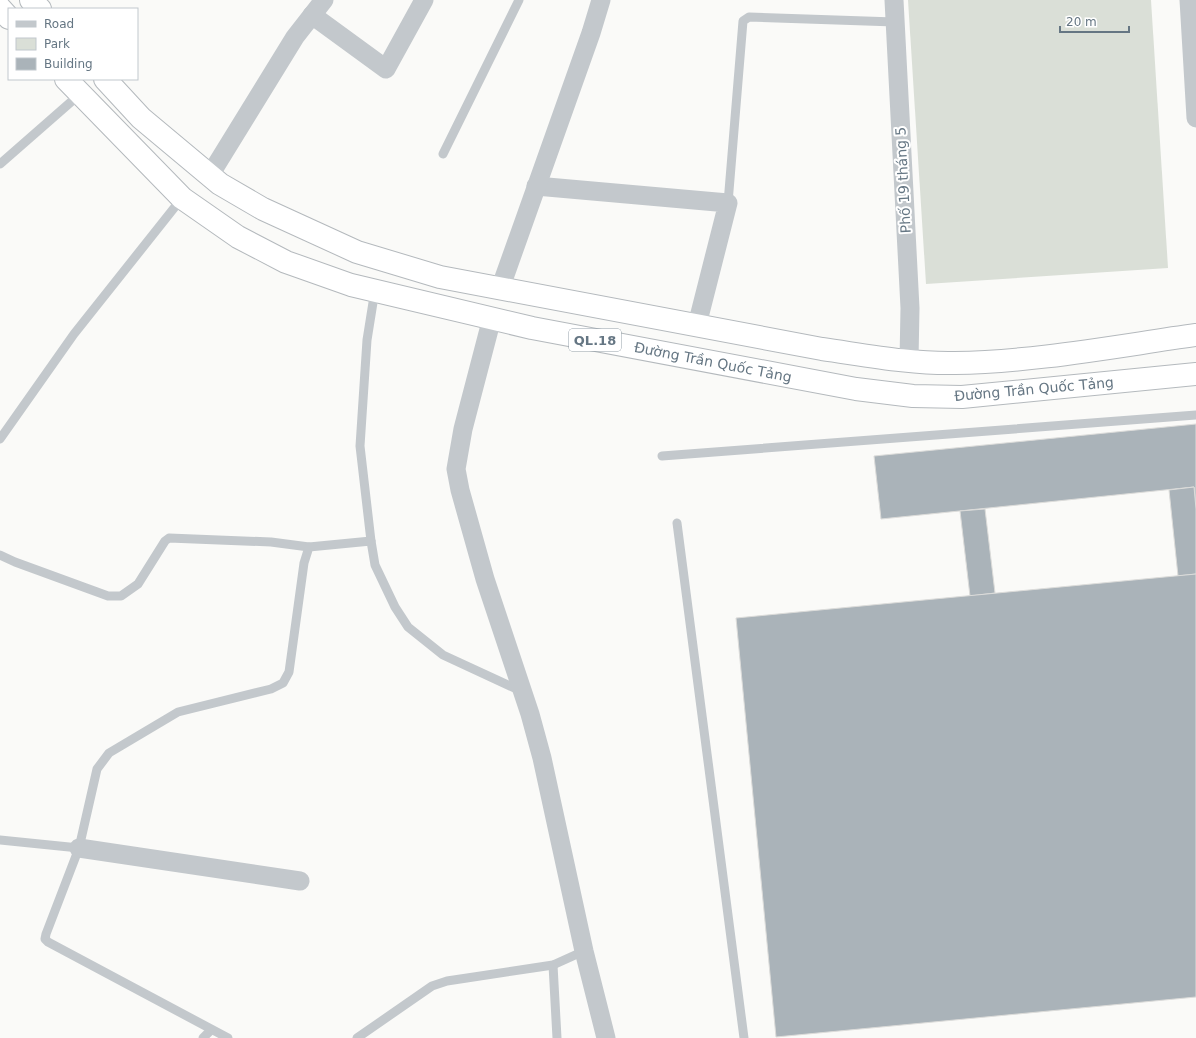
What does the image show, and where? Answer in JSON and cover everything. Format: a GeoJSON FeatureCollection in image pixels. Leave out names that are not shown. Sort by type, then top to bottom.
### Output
{"type":"FeatureCollection","features":[{"type":"Feature","properties":{"kind":"highway"},"geometry":{"type":"LineString","coordinates":[[31,0],[39,8]]}},
{"type":"Feature","properties":{"kind":"highway"},"geometry":{"type":"LineString","coordinates":[[0,8],[8,17]]}},
{"type":"Feature","properties":{"kind":"highway","name":"QL.18"},"geometry":{"type":"LineString","coordinates":[[106,80],[141,118],[220,184],[263,209],[357,252],[440,277],[822,349],[909,360],[954,363],[1015,360],[1196,335]]}},
{"type":"Feature","properties":{"kind":"highway","name":"Đường Trần Quốc Tảng"},"geometry":{"type":"LineString","coordinates":[[73,86],[182,198],[238,236],[286,262],[351,285],[532,328],[848,388],[913,396],[962,397],[1196,374]]}},
{"type":"Feature","properties":{"kind":"street"},"geometry":{"type":"LineString","coordinates":[[210,175],[295,37],[324,0]]}},
{"type":"Feature","properties":{"kind":"street"},"geometry":{"type":"LineString","coordinates":[[312,15],[386,68],[424,0]]}},
{"type":"Feature","properties":{"kind":"street"},"geometry":{"type":"LineString","coordinates":[[500,288],[601,0]]}},
{"type":"Feature","properties":{"kind":"street","name":"Phố 19 tháng 5"},"geometry":{"type":"LineString","coordinates":[[894,0],[910,308],[909,360]]}},
{"type":"Feature","properties":{"kind":"street"},"geometry":{"type":"LineString","coordinates":[[1189,0],[1196,118]]}},
{"type":"Feature","properties":{"kind":"street"},"geometry":{"type":"LineString","coordinates":[[536,186],[728,203],[696,325]]}},
{"type":"Feature","properties":{"kind":"street"},"geometry":{"type":"LineString","coordinates":[[492,318],[463,428],[456,470],[460,490],[485,579],[521,691],[530,714],[542,758],[584,951],[606,1038]]}},
{"type":"Feature","properties":{"kind":"street"},"geometry":{"type":"LineString","coordinates":[[79,848],[300,880]]}},
{"type":"Feature","properties":{"kind":"lane"},"geometry":{"type":"LineString","coordinates":[[443,154],[519,0]]}},
{"type":"Feature","properties":{"kind":"lane"},"geometry":{"type":"LineString","coordinates":[[728,203],[743,21],[745,18],[895,22]]}},
{"type":"Feature","properties":{"kind":"lane"},"geometry":{"type":"LineString","coordinates":[[0,164],[73,86]]}},
{"type":"Feature","properties":{"kind":"lane"},"geometry":{"type":"LineString","coordinates":[[0,439],[74,334],[182,198]]}},
{"type":"Feature","properties":{"kind":"lane"},"geometry":{"type":"LineString","coordinates":[[375,290],[367,340],[360,446],[375,565],[395,607],[408,627],[443,655],[521,691]]}},
{"type":"Feature","properties":{"kind":"lane"},"geometry":{"type":"LineString","coordinates":[[662,456],[1196,414]]}},
{"type":"Feature","properties":{"kind":"lane"},"geometry":{"type":"LineString","coordinates":[[677,523],[744,1038]]}},
{"type":"Feature","properties":{"kind":"lane"},"geometry":{"type":"LineString","coordinates":[[0,555],[15,562],[108,596],[121,596],[138,584],[165,541],[169,538],[271,542],[309,547],[371,541]]}},
{"type":"Feature","properties":{"kind":"lane"},"geometry":{"type":"LineString","coordinates":[[228,1038],[48,942],[45,939],[79,848],[97,769],[109,753],[178,712],[271,689],[283,683],[288,672],[304,563],[309,547]]}},
{"type":"Feature","properties":{"kind":"lane"},"geometry":{"type":"LineString","coordinates":[[0,840],[79,848]]}},
{"type":"Feature","properties":{"kind":"lane"},"geometry":{"type":"LineString","coordinates":[[357,1038],[432,986],[447,981],[552,965],[584,951]]}},
{"type":"Feature","properties":{"kind":"lane"},"geometry":{"type":"LineString","coordinates":[[552,965],[557,1038]]}},
{"type":"Feature","properties":{"kind":"lane"},"geometry":{"type":"LineString","coordinates":[[203,1038],[211,1030]]}},
{"type":"Feature","properties":{"kind":"green space"},"geometry":{"type":"Polygon","coordinates":[[[908,0],[1151,0],[1168,268],[926,284],[908,0]]]}},
{"type":"Feature","properties":{"kind":"building"},"geometry":{"type":"Polygon","coordinates":[[[1196,424],[1196,509],[1194,487],[881,519],[874,456],[1196,424]]]}},
{"type":"Feature","properties":{"kind":"building"},"geometry":{"type":"Polygon","coordinates":[[[1194,487],[1196,509],[1196,574],[1178,576],[1169,490],[1194,487]]]}},
{"type":"Feature","properties":{"kind":"building"},"geometry":{"type":"Polygon","coordinates":[[[985,509],[995,593],[970,596],[960,511],[985,509]]]}},
{"type":"Feature","properties":{"kind":"building"},"geometry":{"type":"Polygon","coordinates":[[[1196,574],[1196,997],[776,1037],[736,618],[1196,574]]]}}]}
